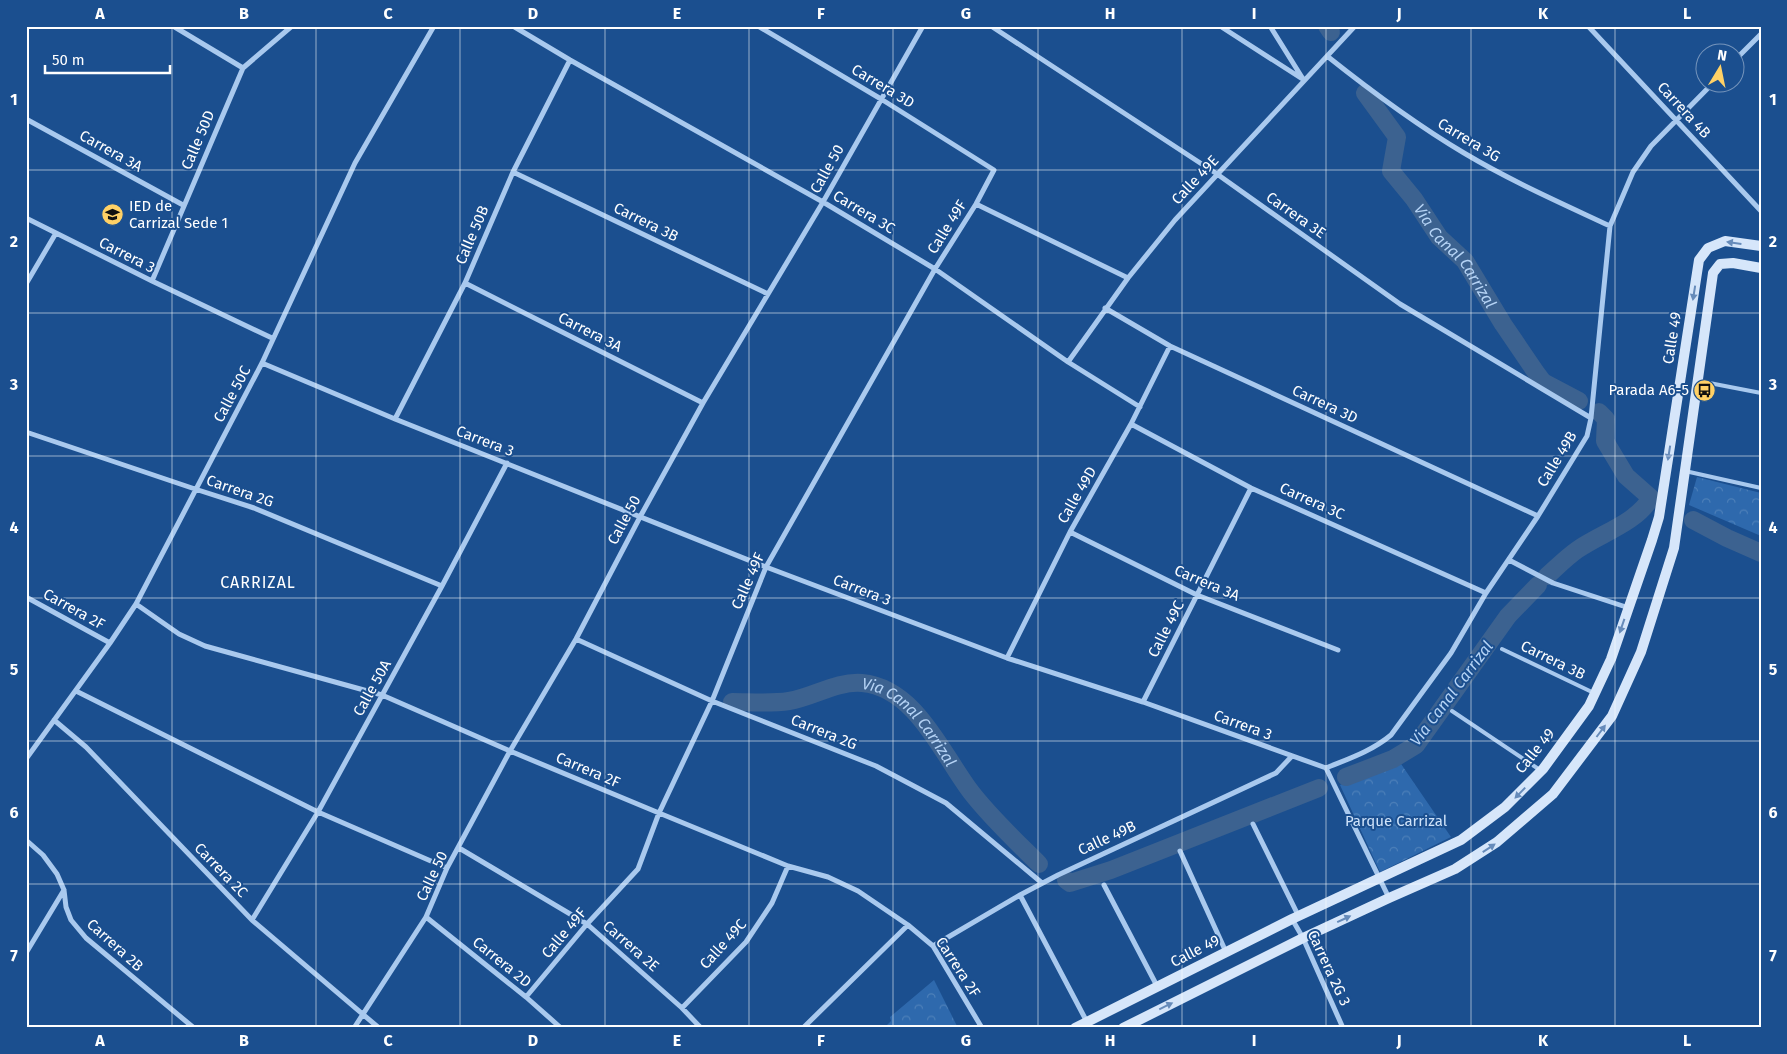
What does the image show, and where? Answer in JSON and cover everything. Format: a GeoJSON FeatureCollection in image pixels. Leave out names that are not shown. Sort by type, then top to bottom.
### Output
{"type":"FeatureCollection","features":[{"type":"Feature","properties":{"kind":"street"},"geometry":{"type":"LineString","coordinates":[[173,26],[243,68]]}},
{"type":"Feature","properties":{"kind":"street","name":"Calle 50D"},"geometry":{"type":"LineString","coordinates":[[152,281],[243,68],[292,26]]}},
{"type":"Feature","properties":{"kind":"street","name":"Calle 50C"},"geometry":{"type":"LineString","coordinates":[[26,760],[136,604],[262,363],[355,163],[434,26]]}},
{"type":"Feature","properties":{"kind":"street","name":"Carrera 3C"},"geometry":{"type":"LineString","coordinates":[[513,26],[823,202],[935,269],[1068,362],[1140,407]]}},
{"type":"Feature","properties":{"kind":"street","name":"Carrera 3D"},"geometry":{"type":"LineString","coordinates":[[758,26],[881,99],[994,170]]}},
{"type":"Feature","properties":{"kind":"street","name":"Calle 50"},"geometry":{"type":"LineString","coordinates":[[354,1028],[426,917],[447,868],[510,751],[576,639],[703,403],[823,202],[923,26]]}},
{"type":"Feature","properties":{"kind":"street","name":"Carrera 3E"},"geometry":{"type":"LineString","coordinates":[[991,26],[1217,174],[1400,304],[1591,418]]}},
{"type":"Feature","properties":{"kind":"street"},"geometry":{"type":"LineString","coordinates":[[1220,26],[1304,80]]}},
{"type":"Feature","properties":{"kind":"street"},"geometry":{"type":"LineString","coordinates":[[1270,26],[1304,80]]}},
{"type":"Feature","properties":{"kind":"street","name":"Calle 49E"},"geometry":{"type":"LineString","coordinates":[[1068,362],[1105,308],[1175,220],[1355,26]]}},
{"type":"Feature","properties":{"kind":"street","name":"Carrera 4B"},"geometry":{"type":"LineString","coordinates":[[1588,26],[1761,211]]}},
{"type":"Feature","properties":{"kind":"street"},"geometry":{"type":"LineString","coordinates":[[1744,51],[1761,34]]}},
{"type":"Feature","properties":{"kind":"street","name":"Carrera 3G"},"geometry":{"type":"LineString","coordinates":[[1327,56],[1393,108],[1464,153],[1538,193],[1610,226]]}},
{"type":"Feature","properties":{"kind":"street","name":"Calle 50B"},"geometry":{"type":"LineString","coordinates":[[395,420],[465,283],[513,172],[570,60]]}},
{"type":"Feature","properties":{"kind":"street","name":"Calle 49B"},"geometry":{"type":"LineString","coordinates":[[1326,768],[1381,744],[1391,735],[1451,653],[1486,593],[1538,516],[1587,436],[1591,418],[1610,226],[1633,172],[1651,146],[1704,92]]}},
{"type":"Feature","properties":{"kind":"street","name":"Carrera 3A"},"geometry":{"type":"LineString","coordinates":[[26,119],[183,205]]}},
{"type":"Feature","properties":{"kind":"street","name":"Calle 49F"},"geometry":{"type":"LineString","coordinates":[[526,997],[587,924],[638,869],[659,813],[712,702],[766,567],[935,269],[976,204],[994,170]]}},
{"type":"Feature","properties":{"kind":"street","name":"Carrera 3B"},"geometry":{"type":"LineString","coordinates":[[513,172],[768,294]]}},
{"type":"Feature","properties":{"kind":"street"},"geometry":{"type":"LineString","coordinates":[[976,204],[1128,278]]}},
{"type":"Feature","properties":{"kind":"street","name":"Carrera 3"},"geometry":{"type":"LineString","coordinates":[[26,218],[272,338]]}},
{"type":"Feature","properties":{"kind":"street"},"geometry":{"type":"LineString","coordinates":[[26,284],[56,233]]}},
{"type":"Feature","properties":{"kind":"street","name":"Calle 49"},"geometry":{"type":"LineString","coordinates":[[1074,1028],[1295,917],[1460,840],[1505,808],[1541,770],[1589,706],[1611,659],[1659,517],[1699,260],[1708,248],[1725,241],[1761,246]]}},
{"type":"Feature","properties":{"kind":"street","name":"Calle 49"},"geometry":{"type":"LineString","coordinates":[[1122,1028],[1303,938],[1455,869],[1497,842],[1553,794],[1612,716],[1640,652],[1674,548],[1713,273],[1720,264],[1733,263],[1761,268]]}},
{"type":"Feature","properties":{"kind":"street","name":"Carrera 3A"},"geometry":{"type":"LineString","coordinates":[[465,283],[703,403]]}},
{"type":"Feature","properties":{"kind":"street","name":"Carrera 3D"},"geometry":{"type":"LineString","coordinates":[[1105,308],[1170,346],[1538,516]]}},
{"type":"Feature","properties":{"kind":"street","name":"Calle 49D"},"geometry":{"type":"LineString","coordinates":[[1007,658],[1070,532],[1131,424],[1170,346]]}},
{"type":"Feature","properties":{"kind":"street","name":"Carrera 3"},"geometry":{"type":"LineString","coordinates":[[262,363],[395,420],[766,567],[1007,658],[1143,702],[1326,768]]}},
{"type":"Feature","properties":{"kind":"street","name":"Carrera 3C"},"geometry":{"type":"LineString","coordinates":[[1131,424],[1251,488],[1486,593]]}},
{"type":"Feature","properties":{"kind":"street","name":"Carrera 2G"},"geometry":{"type":"LineString","coordinates":[[26,432],[254,508],[442,586]]}},
{"type":"Feature","properties":{"kind":"street","name":"Calle 50A"},"geometry":{"type":"LineString","coordinates":[[252,920],[318,812],[507,463]]}},
{"type":"Feature","properties":{"kind":"street","name":"Calle 49C"},"geometry":{"type":"LineString","coordinates":[[1143,702],[1251,488]]}},
{"type":"Feature","properties":{"kind":"street"},"geometry":{"type":"LineString","coordinates":[[1659,517],[1678,519]]}},
{"type":"Feature","properties":{"kind":"street","name":"Carrera 3A"},"geometry":{"type":"LineString","coordinates":[[1070,532],[1197,595],[1338,650]]}},
{"type":"Feature","properties":{"kind":"street"},"geometry":{"type":"LineString","coordinates":[[1509,560],[1553,583],[1628,608]]}},
{"type":"Feature","properties":{"kind":"street","name":"Carrera 2F"},"geometry":{"type":"LineString","coordinates":[[26,597],[110,643]]}},
{"type":"Feature","properties":{"kind":"street","name":"Carrera 2F"},"geometry":{"type":"LineString","coordinates":[[136,604],[179,634],[205,646],[382,695],[659,813],[788,866],[828,877],[858,891],[908,925],[933,946],[982,1028]]}},
{"type":"Feature","properties":{"kind":"street","name":"Carrera 2G"},"geometry":{"type":"LineString","coordinates":[[576,639],[712,702],[876,766],[946,803],[1042,883]]}},
{"type":"Feature","properties":{"kind":"street"},"geometry":{"type":"LineString","coordinates":[[76,691],[318,812],[447,868]]}},
{"type":"Feature","properties":{"kind":"street","name":"Carrera 2C"},"geometry":{"type":"LineString","coordinates":[[54,720],[86,747],[252,920],[379,1028]]}},
{"type":"Feature","properties":{"kind":"street","name":"Calle 49B"},"geometry":{"type":"LineString","coordinates":[[933,946],[1042,883],[1276,772],[1292,756]]}},
{"type":"Feature","properties":{"kind":"street"},"geometry":{"type":"LineString","coordinates":[[1326,768],[1389,898]]}},
{"type":"Feature","properties":{"kind":"street","name":"Carrera 2G 3"},"geometry":{"type":"LineString","coordinates":[[1253,824],[1343,1028]]}},
{"type":"Feature","properties":{"kind":"street","name":"Carrera 2B"},"geometry":{"type":"LineString","coordinates":[[26,840],[43,855],[57,874],[64,890],[66,907],[71,920],[86,938],[194,1028]]}},
{"type":"Feature","properties":{"kind":"street","name":"Carrera 2E"},"geometry":{"type":"LineString","coordinates":[[459,848],[587,924],[682,1008],[701,1028]]}},
{"type":"Feature","properties":{"kind":"street"},"geometry":{"type":"LineString","coordinates":[[1180,851],[1226,952]]}},
{"type":"Feature","properties":{"kind":"street","name":"Calle 49C"},"geometry":{"type":"LineString","coordinates":[[682,1008],[746,942],[772,903],[788,866]]}},
{"type":"Feature","properties":{"kind":"street"},"geometry":{"type":"LineString","coordinates":[[1104,885],[1157,986]]}},
{"type":"Feature","properties":{"kind":"street"},"geometry":{"type":"LineString","coordinates":[[26,953],[64,890]]}},
{"type":"Feature","properties":{"kind":"street"},"geometry":{"type":"LineString","coordinates":[[1020,895],[1087,1022]]}},
{"type":"Feature","properties":{"kind":"street","name":"Carrera 2D"},"geometry":{"type":"LineString","coordinates":[[426,917],[526,997],[561,1028]]}},
{"type":"Feature","properties":{"kind":"street"},"geometry":{"type":"LineString","coordinates":[[803,1028],[908,925]]}},
{"type":"Feature","properties":{"kind":"lane"},"geometry":{"type":"LineString","coordinates":[[1697,381],[1761,393]]}},
{"type":"Feature","properties":{"kind":"lane"},"geometry":{"type":"LineString","coordinates":[[1684,471],[1761,488]]}},
{"type":"Feature","properties":{"kind":"lane","name":"Carrera 3B"},"geometry":{"type":"LineString","coordinates":[[1502,649],[1594,694]]}},
{"type":"Feature","properties":{"kind":"lane"},"geometry":{"type":"LineString","coordinates":[[1452,711],[1541,770]]}},
{"type":"Feature","properties":{"kind":"green space"},"geometry":{"type":"Polygon","coordinates":[[[1697,477],[1761,493],[1761,536],[1689,505],[1697,477]]]}},
{"type":"Feature","properties":{"kind":"green space","name":"Parque Carrizal"},"geometry":{"type":"Polygon","coordinates":[[[1399,761],[1451,837],[1380,872],[1340,785],[1399,761]]]}},
{"type":"Feature","properties":{"kind":"green space"},"geometry":{"type":"Polygon","coordinates":[[[934,980],[958,1028],[884,1028],[891,1021],[890,1017],[934,980]]]}},
{"type":"Feature","properties":{"kind":"waterway","name":"Via Canal Carrizal"},"geometry":{"type":"LineString","coordinates":[[1327,26],[1331,32]]}},
{"type":"Feature","properties":{"kind":"waterway","name":"Via Canal Carrizal"},"geometry":{"type":"LineString","coordinates":[[1365,93],[1397,137],[1391,171],[1414,199],[1439,237],[1465,261],[1503,324],[1543,382],[1579,401]]}},
{"type":"Feature","properties":{"kind":"waterway","name":"Via Canal Carrizal"},"geometry":{"type":"LineString","coordinates":[[1547,576],[1577,550],[1636,515],[1651,498],[1626,476],[1605,441],[1606,419],[1599,412]]}},
{"type":"Feature","properties":{"kind":"waterway","name":"Via Canal Carrizal"},"geometry":{"type":"LineString","coordinates":[[1693,520],[1761,553]]}},
{"type":"Feature","properties":{"kind":"waterway","name":"Via Canal Carrizal"},"geometry":{"type":"LineString","coordinates":[[1346,777],[1393,759],[1416,745],[1508,616],[1538,585]]}},
{"type":"Feature","properties":{"kind":"waterway","name":"Via Canal Carrizal"},"geometry":{"type":"LineString","coordinates":[[732,702],[768,703],[789,701],[843,684],[852,683],[862,683],[881,688],[898,697],[913,710],[926,725],[979,802],[1039,864]]}},
{"type":"Feature","properties":{"kind":"waterway","name":"Via Canal Carrizal"},"geometry":{"type":"LineString","coordinates":[[1066,880],[1070,883],[1111,870],[1319,788]]}},
{"type":"Feature","properties":{"kind":"place","name":"IED de Carrizal Sede 1"},"geometry":{"type":"Point","coordinates":[113,215]}},
{"type":"Feature","properties":{"kind":"place","name":"Parada A6-5"},"geometry":{"type":"Point","coordinates":[1705,390]}},
{"type":"Feature","properties":{"kind":"district","name":"CARRIZAL"},"geometry":{"type":"Point","coordinates":[258,582]}}]}
